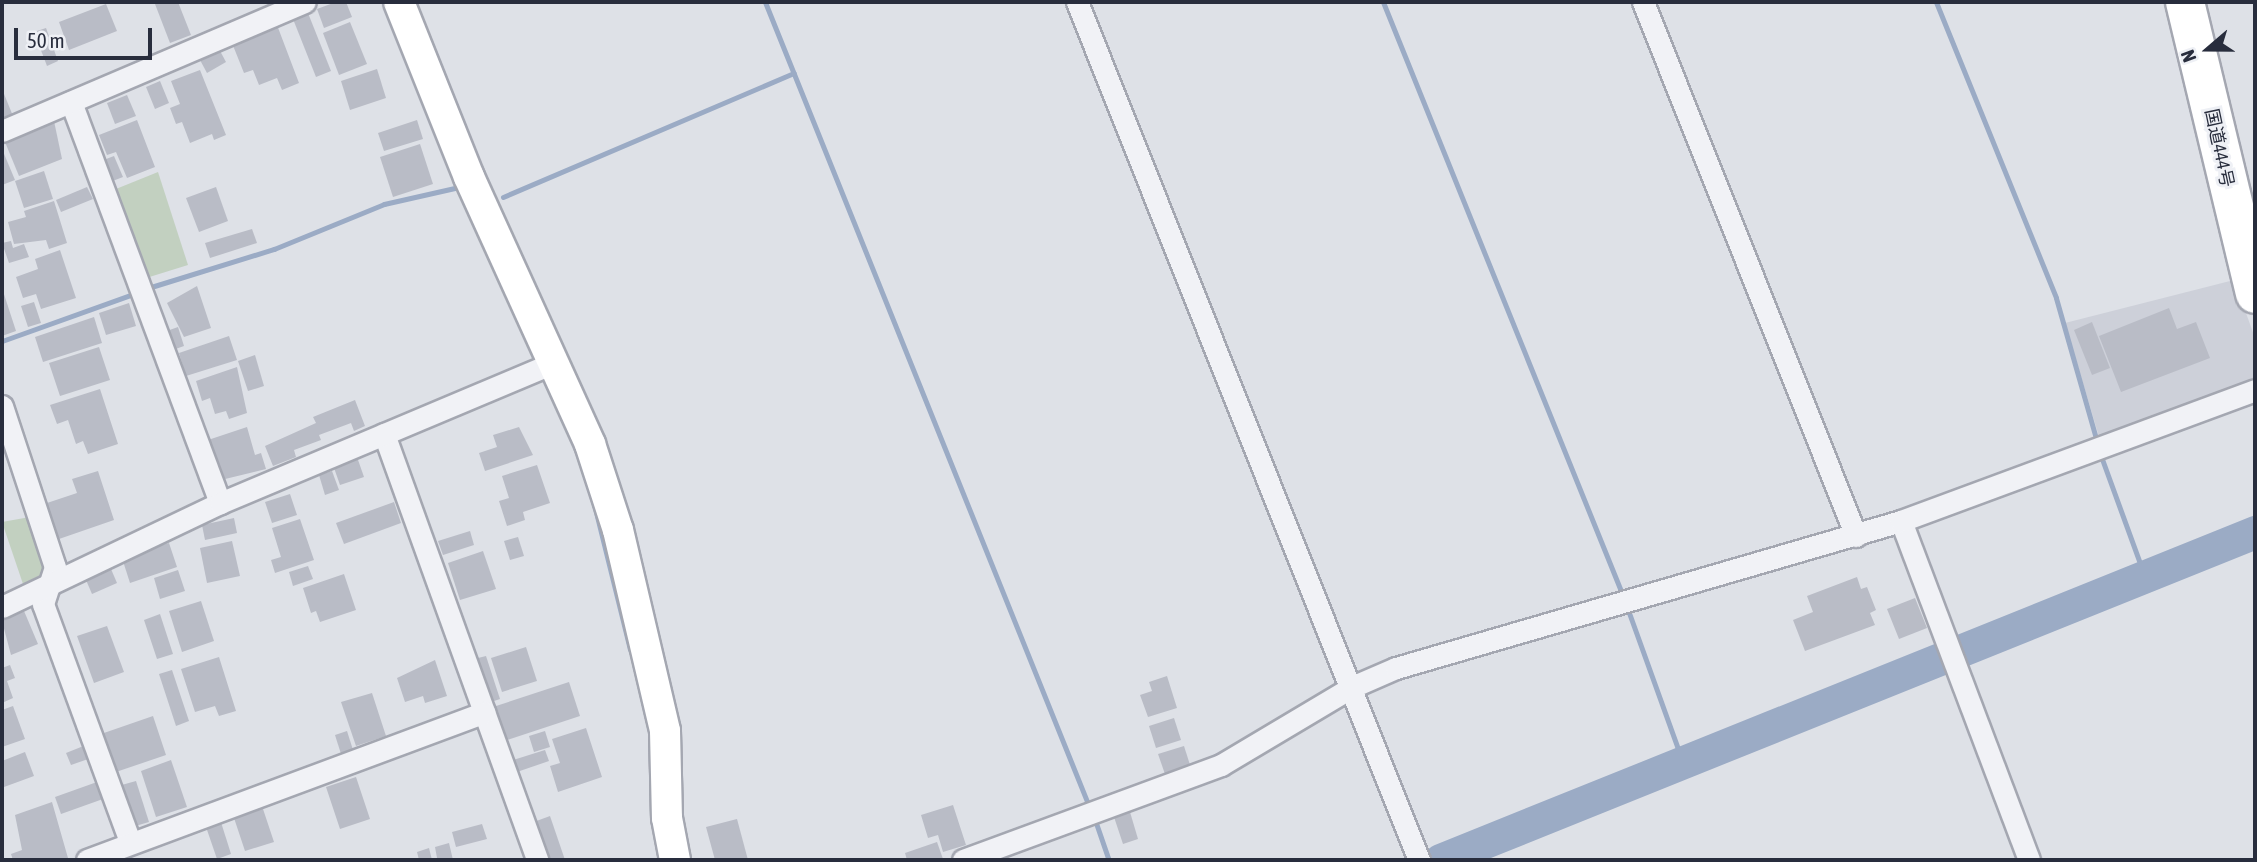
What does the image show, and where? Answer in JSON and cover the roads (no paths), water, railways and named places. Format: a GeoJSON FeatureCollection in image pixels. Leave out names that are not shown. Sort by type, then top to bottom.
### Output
{"type":"FeatureCollection","features":[{"type":"Feature","properties":{"kind":"highway","name":"国道444号"},"geometry":{"type":"LineString","coordinates":[[2185,2],[2255,294]]}},
{"type":"Feature","properties":{"kind":"street"},"geometry":{"type":"LineString","coordinates":[[2,131],[146,73],[228,31],[305,2]]}},
{"type":"Feature","properties":{"kind":"street"},"geometry":{"type":"LineString","coordinates":[[399,2],[469,177],[590,444],[618,530],[665,731],[667,818],[675,860]]}},
{"type":"Feature","properties":{"kind":"street"},"geometry":{"type":"LineString","coordinates":[[1077,2],[1419,859]]}},
{"type":"Feature","properties":{"kind":"street"},"geometry":{"type":"LineString","coordinates":[[1643,2],[1856,536]]}},
{"type":"Feature","properties":{"kind":"street"},"geometry":{"type":"LineString","coordinates":[[71,102],[220,503]]}},
{"type":"Feature","properties":{"kind":"street"},"geometry":{"type":"LineString","coordinates":[[2,607],[220,503],[555,362]]}},
{"type":"Feature","properties":{"kind":"street"},"geometry":{"type":"LineString","coordinates":[[963,860],[1222,765],[1352,687],[1448,651],[1856,536],[2255,390]]}},
{"type":"Feature","properties":{"kind":"street"},"geometry":{"type":"LineString","coordinates":[[2,406],[55,567],[43,604],[130,842]]}},
{"type":"Feature","properties":{"kind":"street"},"geometry":{"type":"LineString","coordinates":[[384,434],[537,860]]}},
{"type":"Feature","properties":{"kind":"street"},"geometry":{"type":"LineString","coordinates":[[1901,521],[2029,860]]}},
{"type":"Feature","properties":{"kind":"street"},"geometry":{"type":"LineString","coordinates":[[87,860],[484,712]]}},
{"type":"Feature","properties":{"kind":"waterway"},"geometry":{"type":"LineString","coordinates":[[765,2],[1088,804]]}},
{"type":"Feature","properties":{"kind":"waterway"},"geometry":{"type":"LineString","coordinates":[[1383,2],[1621,591]]}},
{"type":"Feature","properties":{"kind":"waterway"},"geometry":{"type":"LineString","coordinates":[[1936,2],[2056,298],[2096,438]]}},
{"type":"Feature","properties":{"kind":"waterway"},"geometry":{"type":"LineString","coordinates":[[503,197],[794,73]]}},
{"type":"Feature","properties":{"kind":"waterway"},"geometry":{"type":"LineString","coordinates":[[151,287],[274,249],[384,204],[459,187],[461,192]]}},
{"type":"Feature","properties":{"kind":"waterway"},"geometry":{"type":"LineString","coordinates":[[2,341],[133,294]]}},
{"type":"Feature","properties":{"kind":"waterway"},"geometry":{"type":"LineString","coordinates":[[2102,459],[2145,577]]}},
{"type":"Feature","properties":{"kind":"waterway"},"geometry":{"type":"LineString","coordinates":[[593,500],[630,650]]}},
{"type":"Feature","properties":{"kind":"waterway"},"geometry":{"type":"LineString","coordinates":[[1440,860],[2255,532]]}},
{"type":"Feature","properties":{"kind":"waterway"},"geometry":{"type":"LineString","coordinates":[[1628,610],[1683,763]]}},
{"type":"Feature","properties":{"kind":"waterway"},"geometry":{"type":"LineString","coordinates":[[1096,823],[1109,860]]}}]}
